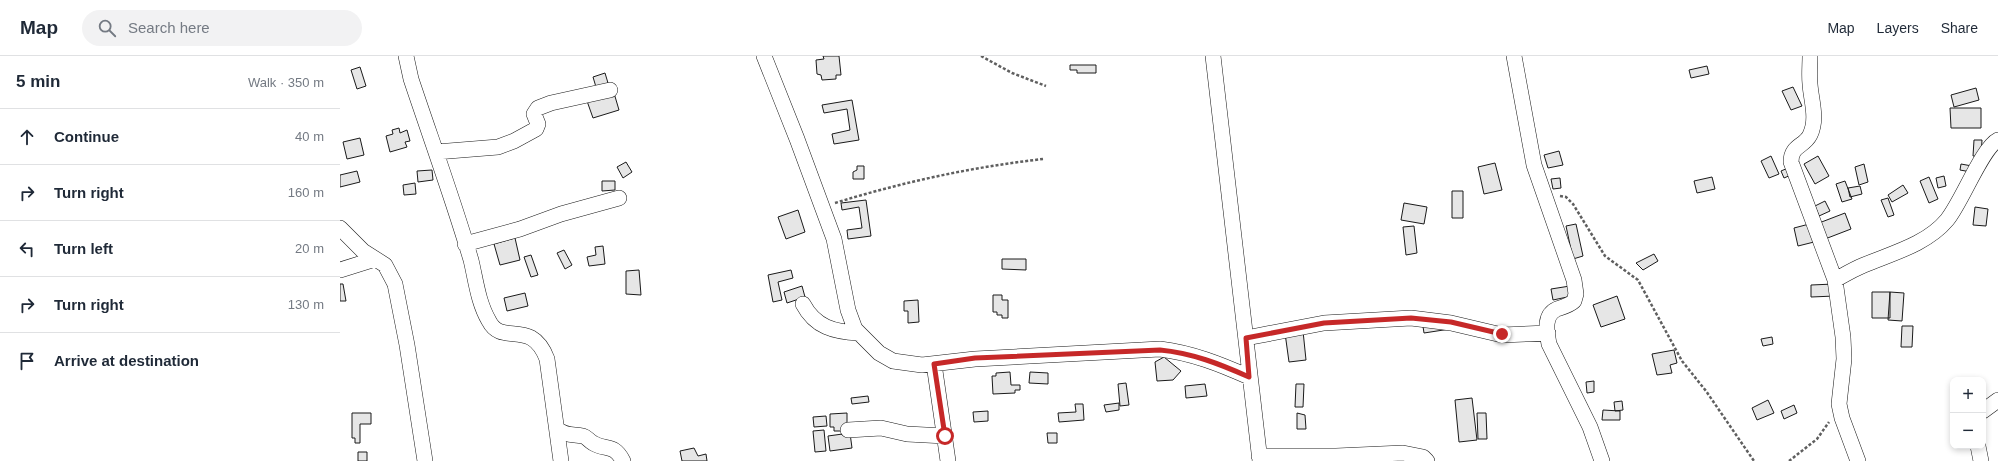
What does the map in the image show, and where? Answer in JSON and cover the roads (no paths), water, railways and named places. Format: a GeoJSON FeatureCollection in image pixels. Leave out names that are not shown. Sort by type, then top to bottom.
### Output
{"type":"FeatureCollection","features":[{"type":"Feature","properties":{"kind":"street"},"geometry":{"type":"LineString","coordinates":[[406,56],[411,79],[465,244],[481,303],[489,322],[494,329],[502,332],[534,338],[542,347],[547,359],[561,461]]}},
{"type":"Feature","properties":{"kind":"street"},"geometry":{"type":"LineString","coordinates":[[764,56],[823,206],[834,239],[848,310],[855,329],[879,353],[893,361],[906,364],[934,364],[975,358],[1160,350],[1188,354],[1249,377]]}},
{"type":"Feature","properties":{"kind":"street"},"geometry":{"type":"LineString","coordinates":[[1213,56],[1259,458],[1403,453],[1414,454],[1426,461]]}},
{"type":"Feature","properties":{"kind":"street"},"geometry":{"type":"LineString","coordinates":[[1514,56],[1534,165],[1570,266],[1576,294],[1572,303],[1553,311],[1548,316],[1549,344],[1590,427],[1602,461]]}},
{"type":"Feature","properties":{"kind":"street"},"geometry":{"type":"LineString","coordinates":[[1810,56],[1810,84],[1814,115],[1810,136],[1792,152],[1791,162],[1835,280],[1843,337],[1844,359],[1839,404],[1842,418],[1858,461]]}},
{"type":"Feature","properties":{"kind":"street"},"geometry":{"type":"LineString","coordinates":[[436,152],[482,149],[508,144],[536,129],[538,124],[534,114],[538,108],[551,103],[610,90]]}},
{"type":"Feature","properties":{"kind":"street"},"geometry":{"type":"LineString","coordinates":[[1835,280],[1863,265],[1914,244],[1932,234],[1947,220],[1968,186],[1986,151],[1998,140]]}},
{"type":"Feature","properties":{"kind":"street"},"geometry":{"type":"LineString","coordinates":[[465,244],[520,229],[561,214],[619,198]]}},
{"type":"Feature","properties":{"kind":"street"},"geometry":{"type":"LineString","coordinates":[[340,228],[363,250],[385,265],[395,284],[407,345],[425,461]]}},
{"type":"Feature","properties":{"kind":"street"},"geometry":{"type":"LineString","coordinates":[[340,270],[375,259]]}},
{"type":"Feature","properties":{"kind":"street"},"geometry":{"type":"LineString","coordinates":[[803,304],[812,318],[822,326],[838,331],[859,333]]}},
{"type":"Feature","properties":{"kind":"street"},"geometry":{"type":"LineString","coordinates":[[1246,338],[1324,323],[1411,318],[1451,322],[1502,334],[1548,333]]}},
{"type":"Feature","properties":{"kind":"street"},"geometry":{"type":"LineString","coordinates":[[934,364],[948,461]]}},
{"type":"Feature","properties":{"kind":"street"},"geometry":{"type":"LineString","coordinates":[[1986,409],[1998,400]]}},
{"type":"Feature","properties":{"kind":"street"},"geometry":{"type":"LineString","coordinates":[[848,430],[881,428],[914,435],[945,436]]}},
{"type":"Feature","properties":{"kind":"street"},"geometry":{"type":"LineString","coordinates":[[557,429],[564,434],[582,436],[598,446],[612,448],[617,452],[623,461]]}},
{"type":"Feature","properties":{"kind":"street"},"geometry":{"type":"LineString","coordinates":[[1979,449],[1981,461]]}}]}
